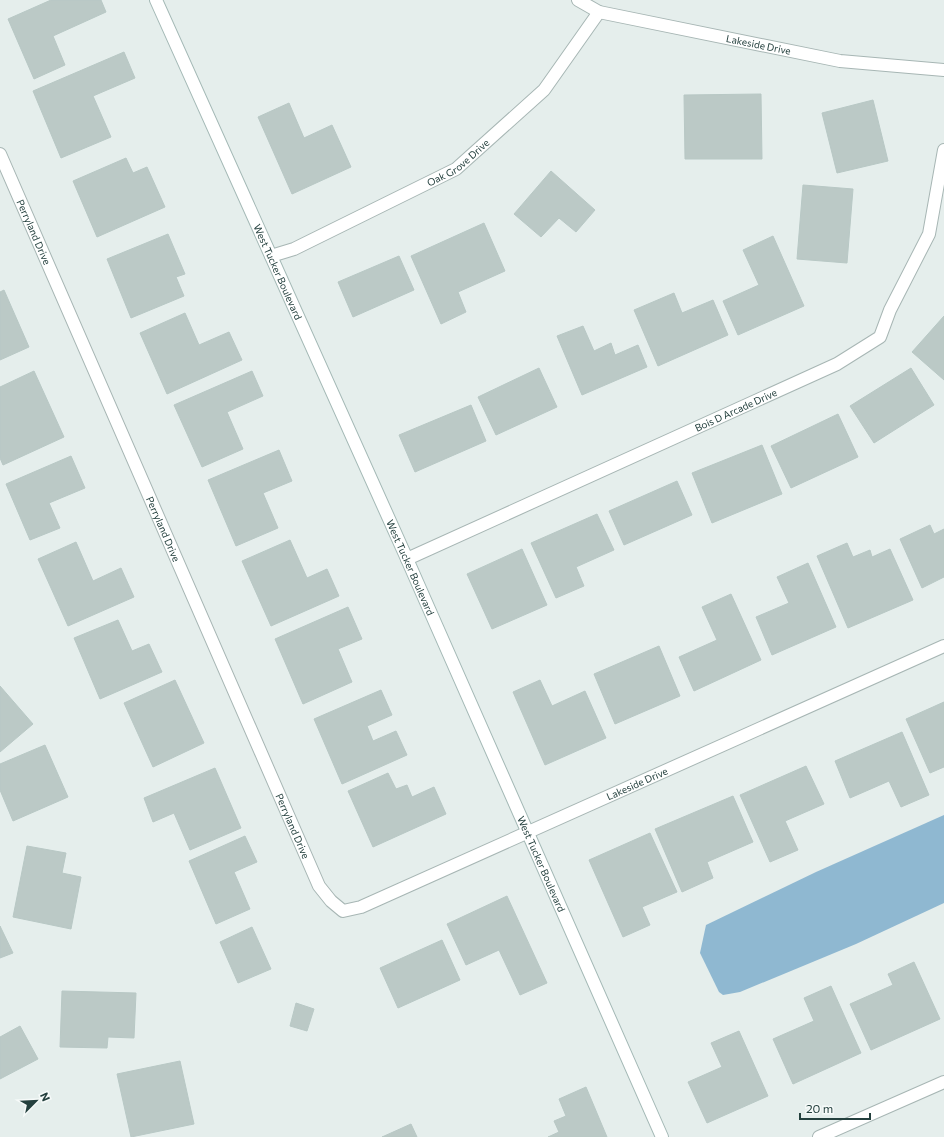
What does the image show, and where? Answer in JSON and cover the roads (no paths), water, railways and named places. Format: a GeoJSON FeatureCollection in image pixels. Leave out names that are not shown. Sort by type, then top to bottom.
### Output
{"type":"FeatureCollection","features":[{"type":"Feature","properties":{"kind":"street","name":"West Tucker Boulevard"},"geometry":{"type":"LineString","coordinates":[[156,0],[408,559],[662,1137]]}},
{"type":"Feature","properties":{"kind":"street","name":"Lakeside Drive"},"geometry":{"type":"LineString","coordinates":[[578,0],[599,12],[840,61],[944,70]]}},
{"type":"Feature","properties":{"kind":"street","name":"Oak Grove Drive"},"geometry":{"type":"LineString","coordinates":[[271,256],[294,249],[456,169],[544,90],[599,12]]}},
{"type":"Feature","properties":{"kind":"street","name":"Bois D Arcade Drive"},"geometry":{"type":"LineString","coordinates":[[408,559],[837,364],[880,337],[890,310],[929,234],[944,150]]}},
{"type":"Feature","properties":{"kind":"street","name":"Perryland Drive"},"geometry":{"type":"LineString","coordinates":[[0,154],[319,886],[331,901]]}},
{"type":"Feature","properties":{"kind":"street","name":"Lakeside Drive"},"geometry":{"type":"LineString","coordinates":[[331,901],[343,911],[361,907],[944,646]]}},
{"type":"Feature","properties":{"kind":"street"},"geometry":{"type":"LineString","coordinates":[[819,1137],[944,1082]]}},
{"type":"Feature","properties":{"kind":"water"},"geometry":{"type":"Polygon","coordinates":[[[944,815],[944,903],[856,944],[740,992],[723,995],[719,992],[700,953],[706,925],[816,872],[944,815]]]}}]}
